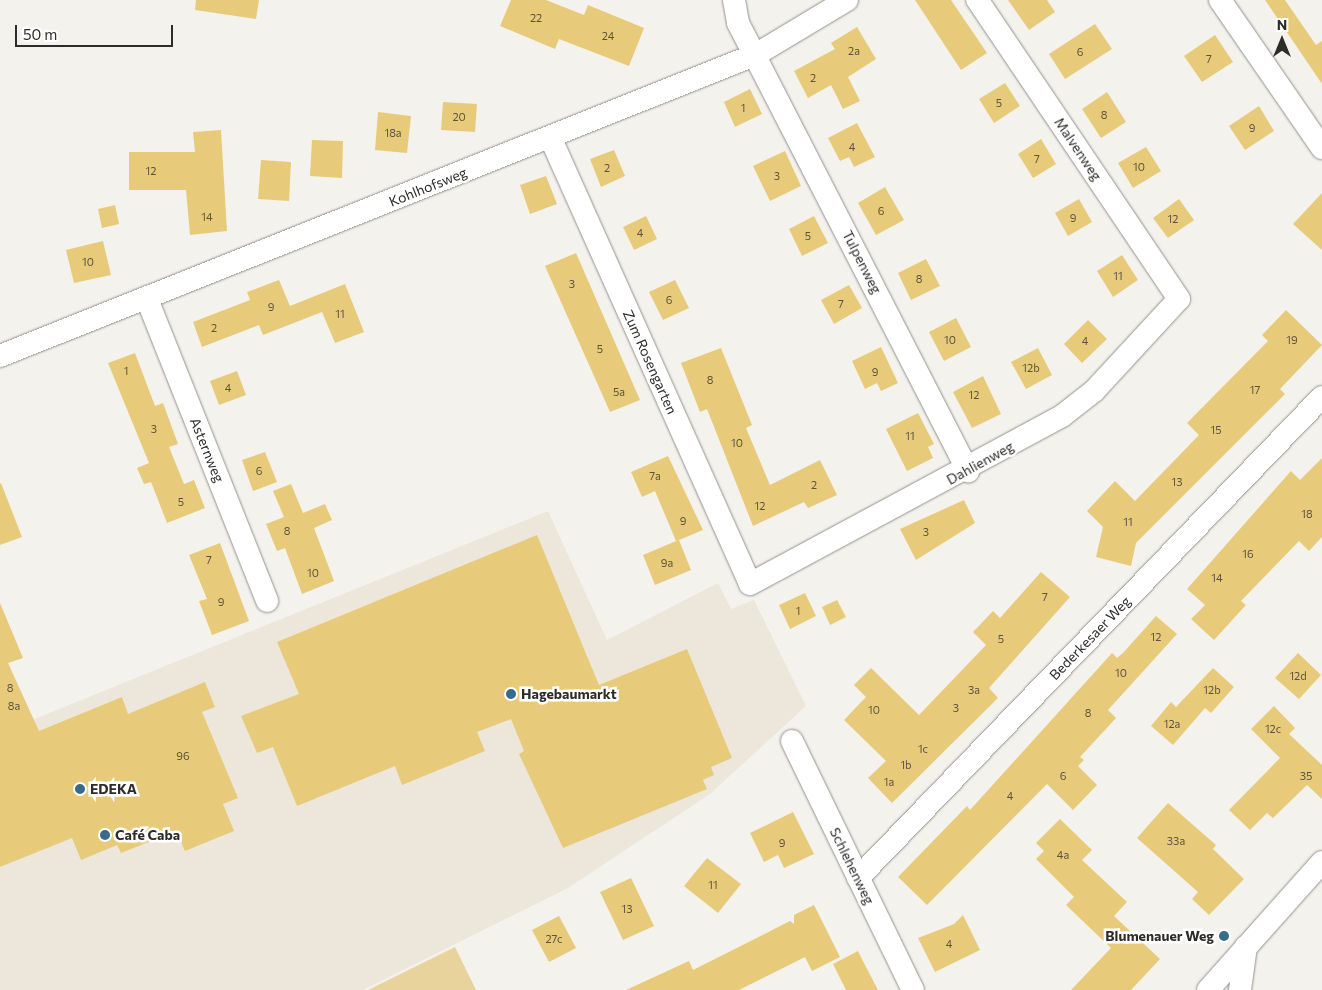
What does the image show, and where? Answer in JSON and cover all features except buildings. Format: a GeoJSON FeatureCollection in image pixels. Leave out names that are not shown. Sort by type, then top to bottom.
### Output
{"type":"FeatureCollection","features":[{"type":"Feature","properties":{"kind":"street","name":"Tulpenweg"},"geometry":{"type":"LineString","coordinates":[[734,0],[738,23],[756,54],[968,471]]}},
{"type":"Feature","properties":{"kind":"street","name":"Kohlhofsweg"},"geometry":{"type":"LineString","coordinates":[[0,356],[551,139],[756,54],[847,0]]}},
{"type":"Feature","properties":{"kind":"street","name":"Malvenweg"},"geometry":{"type":"LineString","coordinates":[[978,0],[1179,299]]}},
{"type":"Feature","properties":{"kind":"street"},"geometry":{"type":"LineString","coordinates":[[1220,0],[1322,148]]}},
{"type":"Feature","properties":{"kind":"street","name":"Zum Rosengarten"},"geometry":{"type":"LineString","coordinates":[[551,139],[750,584]]}},
{"type":"Feature","properties":{"kind":"street","name":"Asternweg"},"geometry":{"type":"LineString","coordinates":[[147,299],[267,601]]}},
{"type":"Feature","properties":{"kind":"street","name":"Dahlienweg"},"geometry":{"type":"LineString","coordinates":[[750,584],[968,471],[1062,416],[1094,391],[1179,299]]}},
{"type":"Feature","properties":{"kind":"street","name":"Bederkesaer Weg"},"geometry":{"type":"LineString","coordinates":[[858,878],[1322,397]]}},
{"type":"Feature","properties":{"kind":"street","name":"Schlehenweg"},"geometry":{"type":"LineString","coordinates":[[792,741],[913,990]]}},
{"type":"Feature","properties":{"kind":"street"},"geometry":{"type":"LineString","coordinates":[[1208,990],[1246,945],[1322,862]]}},
{"type":"Feature","properties":{"kind":"street"},"geometry":{"type":"LineString","coordinates":[[1240,990],[1246,945]]}},
{"type":"Feature","properties":{"kind":"shaded area"},"geometry":{"type":"Polygon","coordinates":[[[548,511],[607,640],[718,583],[731,609],[754,600],[806,706],[710,794],[568,888],[363,990],[0,990],[0,733],[548,511]]]}},
{"type":"Feature","properties":{"kind":"shaded area"},"geometry":{"type":"Polygon","coordinates":[[[455,947],[476,990],[368,990],[455,947]]]}},
{"type":"Feature","properties":{"kind":"place","name":"Hagebaumarkt"},"geometry":{"type":"Point","coordinates":[511,694]}},
{"type":"Feature","properties":{"kind":"place","name":"EDEKA"},"geometry":{"type":"Point","coordinates":[80,789]}},
{"type":"Feature","properties":{"kind":"place","name":"Café Caba"},"geometry":{"type":"Point","coordinates":[105,835]}},
{"type":"Feature","properties":{"kind":"place","name":"Blumenauer Weg"},"geometry":{"type":"Point","coordinates":[1224,936]}}]}
